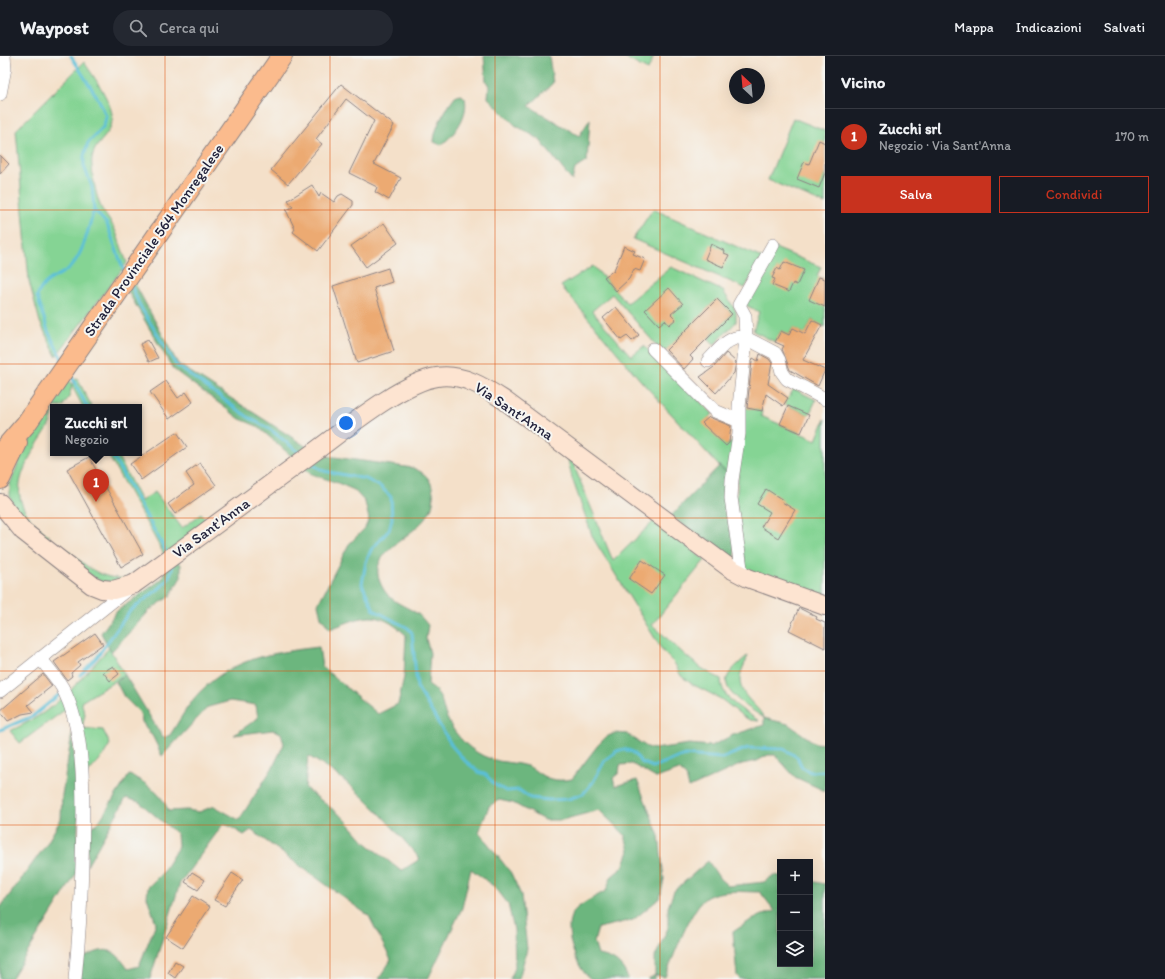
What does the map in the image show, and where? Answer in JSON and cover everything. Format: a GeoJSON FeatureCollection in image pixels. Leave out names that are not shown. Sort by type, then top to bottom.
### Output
{"type":"FeatureCollection","features":[{"type":"Feature","properties":{"kind":"main road","name":"Strada Provinciale 564 Monregalese"},"geometry":{"type":"LineString","coordinates":[[0,454],[26,424],[66,364],[282,56]]}},
{"type":"Feature","properties":{"kind":"main road","name":"Strada Provinciale 564 Monregalese"},"geometry":{"type":"LineString","coordinates":[[0,479],[26,424]]}},
{"type":"Feature","properties":{"kind":"street"},"geometry":{"type":"LineString","coordinates":[[0,94],[5,68],[4,56]]}},
{"type":"Feature","properties":{"kind":"street"},"geometry":{"type":"LineString","coordinates":[[739,574],[741,568],[731,498],[746,338],[745,316],[739,305],[773,245]]}},
{"type":"Feature","properties":{"kind":"street"},"geometry":{"type":"LineString","coordinates":[[708,361],[731,339],[741,337],[746,338],[775,353],[779,360],[782,372],[787,379],[825,399]]}},
{"type":"Feature","properties":{"kind":"street"},"geometry":{"type":"LineString","coordinates":[[654,349],[715,411],[739,421]]}},
{"type":"Feature","properties":{"kind":"street","name":"Via Sant'Anna"},"geometry":{"type":"LineString","coordinates":[[0,521],[23,531],[92,584],[102,589],[113,590],[134,584],[352,424],[412,386],[438,377],[454,377],[465,379],[488,390],[504,400],[715,559],[739,574],[825,606]]}},
{"type":"Feature","properties":{"kind":"street","name":"Via Sant'Anna"},"geometry":{"type":"LineString","coordinates":[[0,502],[23,531]]}},
{"type":"Feature","properties":{"kind":"street"},"geometry":{"type":"LineString","coordinates":[[0,691],[134,584]]}},
{"type":"Feature","properties":{"kind":"street"},"geometry":{"type":"LineString","coordinates":[[40,658],[64,692],[74,721],[79,748],[83,814],[82,894],[75,979]]}},
{"type":"Feature","properties":{"kind":"green space"},"geometry":{"type":"Polygon","coordinates":[[[484,56],[549,56],[553,83],[529,106],[579,136],[590,119],[587,161],[575,169],[572,181],[539,139],[515,125],[488,98],[489,86],[486,81],[484,56]]]}},
{"type":"Feature","properties":{"kind":"green space"},"geometry":{"type":"Polygon","coordinates":[[[621,56],[654,56],[648,70],[621,56]]]}},
{"type":"Feature","properties":{"kind":"green space"},"geometry":{"type":"Polygon","coordinates":[[[84,62],[107,100],[112,116],[112,122],[107,134],[93,153],[92,167],[94,184],[99,202],[115,229],[127,263],[56,356],[40,322],[29,281],[16,130],[84,62]]]}},
{"type":"Feature","properties":{"kind":"green space"},"geometry":{"type":"Polygon","coordinates":[[[462,95],[465,98],[466,104],[460,124],[451,136],[441,145],[434,142],[436,130],[445,111],[456,96],[462,95]]]}},
{"type":"Feature","properties":{"kind":"green space"},"geometry":{"type":"Polygon","coordinates":[[[793,118],[825,131],[825,204],[768,180],[793,118]]]}},
{"type":"Feature","properties":{"kind":"green space"},"geometry":{"type":"Polygon","coordinates":[[[653,209],[762,258],[745,288],[633,239],[653,209]]]}},
{"type":"Feature","properties":{"kind":"green space"},"geometry":{"type":"Polygon","coordinates":[[[775,248],[821,267],[817,276],[825,279],[825,327],[812,320],[805,334],[793,328],[789,335],[781,331],[775,342],[753,331],[759,312],[744,304],[775,248]]]}},
{"type":"Feature","properties":{"kind":"green space"},"geometry":{"type":"Polygon","coordinates":[[[593,266],[627,303],[671,267],[723,291],[736,311],[736,322],[714,345],[708,339],[732,314],[717,299],[663,353],[612,294],[592,311],[631,356],[644,346],[713,414],[703,423],[726,446],[734,440],[728,473],[719,466],[641,381],[561,286],[593,266]]]}},
{"type":"Feature","properties":{"kind":"green space"},"geometry":{"type":"Polygon","coordinates":[[[133,280],[178,364],[310,449],[296,460],[257,426],[240,419],[173,369],[127,290],[133,280]]]}},
{"type":"Feature","properties":{"kind":"green space"},"geometry":{"type":"Polygon","coordinates":[[[77,378],[90,404],[81,404],[72,386],[69,397],[64,404],[52,404],[68,379],[72,385],[77,378]]]}},
{"type":"Feature","properties":{"kind":"green space"},"geometry":{"type":"Polygon","coordinates":[[[794,389],[816,400],[809,415],[784,404],[794,389]]]}},
{"type":"Feature","properties":{"kind":"green space"},"geometry":{"type":"Polygon","coordinates":[[[744,407],[762,411],[761,416],[816,440],[825,419],[825,599],[746,570],[736,505],[744,407]]]}},
{"type":"Feature","properties":{"kind":"green space"},"geometry":{"type":"Polygon","coordinates":[[[50,408],[50,424],[30,457],[20,481],[22,503],[27,514],[36,525],[49,536],[44,542],[16,512],[10,497],[10,484],[23,451],[50,408]]]}},
{"type":"Feature","properties":{"kind":"green space"},"geometry":{"type":"Polygon","coordinates":[[[320,455],[413,468],[424,474],[431,483],[433,492],[432,506],[425,518],[415,529],[392,547],[383,557],[378,569],[380,582],[383,589],[391,598],[418,614],[428,625],[426,639],[430,653],[428,685],[440,696],[450,725],[459,737],[477,753],[495,760],[527,766],[548,778],[568,780],[572,779],[606,737],[615,733],[627,734],[647,747],[654,749],[689,744],[711,746],[733,735],[764,725],[764,718],[788,724],[815,743],[825,744],[825,791],[795,777],[775,755],[768,755],[757,761],[742,764],[689,788],[686,776],[679,770],[656,778],[632,764],[620,765],[619,773],[613,778],[615,786],[637,780],[659,836],[664,879],[660,898],[633,920],[598,928],[594,942],[598,955],[608,957],[617,962],[623,969],[628,979],[591,979],[585,974],[580,967],[572,947],[569,927],[570,918],[574,911],[584,903],[606,891],[611,877],[623,867],[629,851],[625,835],[599,810],[562,820],[544,820],[513,803],[499,800],[489,806],[479,832],[511,873],[521,895],[527,949],[519,979],[510,979],[515,968],[514,930],[508,904],[496,888],[471,869],[462,908],[428,979],[379,979],[391,960],[369,916],[251,830],[244,835],[224,823],[180,883],[150,979],[80,979],[83,958],[104,950],[118,956],[128,969],[139,966],[156,923],[147,897],[148,887],[162,873],[178,847],[177,834],[139,802],[126,798],[87,866],[88,829],[98,823],[129,775],[135,777],[153,789],[163,800],[168,811],[187,810],[199,812],[214,806],[239,820],[273,767],[284,744],[281,733],[273,730],[234,735],[258,718],[256,705],[230,701],[208,707],[162,756],[153,737],[142,722],[140,713],[124,697],[116,682],[125,675],[163,738],[170,735],[194,698],[217,678],[230,669],[244,663],[272,654],[288,651],[319,647],[322,667],[378,714],[398,704],[404,677],[406,635],[396,626],[386,621],[370,617],[352,621],[330,629],[321,617],[318,604],[349,544],[365,528],[369,519],[365,502],[354,490],[311,474],[303,468],[320,455]],[[308,756],[305,788],[344,818],[366,843],[401,871],[420,859],[382,816],[355,789],[308,756]]]}},
{"type":"Feature","properties":{"kind":"green space"},"geometry":{"type":"Polygon","coordinates":[[[109,456],[118,456],[141,501],[155,492],[182,528],[201,514],[210,523],[165,556],[109,456]]]}},
{"type":"Feature","properties":{"kind":"green space"},"geometry":{"type":"Polygon","coordinates":[[[570,456],[613,561],[654,521],[705,560],[652,625],[693,662],[721,679],[722,686],[729,699],[759,721],[750,720],[744,717],[721,699],[692,684],[681,676],[675,664],[664,653],[593,538],[572,478],[568,460],[570,456]]]}},
{"type":"Feature","properties":{"kind":"green space"},"geometry":{"type":"Polygon","coordinates":[[[719,466],[728,473],[736,565],[671,516],[719,466]]]}},
{"type":"Feature","properties":{"kind":"green space"},"geometry":{"type":"Polygon","coordinates":[[[64,548],[93,570],[101,574],[109,577],[129,578],[129,580],[101,582],[59,553],[64,548]]]}},
{"type":"Feature","properties":{"kind":"green space"},"geometry":{"type":"Polygon","coordinates":[[[177,559],[181,565],[181,577],[170,596],[150,610],[111,652],[101,633],[117,611],[162,579],[165,570],[177,559]]]}},
{"type":"Feature","properties":{"kind":"green space"},"geometry":{"type":"Polygon","coordinates":[[[109,648],[125,675],[81,702],[85,714],[82,728],[103,730],[110,744],[103,756],[86,775],[69,692],[109,648]]]}},
{"type":"Feature","properties":{"kind":"green space"},"geometry":{"type":"Polygon","coordinates":[[[748,655],[741,673],[741,685],[746,696],[764,718],[738,700],[728,688],[728,676],[732,670],[748,655]]]}},
{"type":"Feature","properties":{"kind":"green space"},"geometry":{"type":"Polygon","coordinates":[[[62,698],[66,709],[20,743],[10,731],[37,717],[62,698]]]}},
{"type":"Feature","properties":{"kind":"green space"},"geometry":{"type":"Polygon","coordinates":[[[72,733],[79,799],[76,874],[11,979],[0,979],[0,908],[46,845],[61,819],[62,795],[72,733]]]}},
{"type":"Feature","properties":{"kind":"green space"},"geometry":{"type":"Polygon","coordinates":[[[708,861],[720,879],[728,886],[764,882],[774,875],[777,876],[777,967],[813,967],[813,882],[825,884],[825,979],[740,979],[737,976],[733,932],[754,918],[775,911],[760,892],[740,891],[713,894],[701,902],[689,922],[665,977],[655,975],[655,957],[668,928],[668,907],[674,891],[708,861]]]}},
{"type":"Feature","properties":{"kind":"green space"},"geometry":{"type":"Polygon","coordinates":[[[655,975],[655,979],[648,979],[655,975]]]}},
{"type":"Feature","properties":{"kind":"building"},"geometry":{"type":"Polygon","coordinates":[[[341,84],[394,125],[374,164],[401,178],[389,200],[375,192],[377,187],[349,173],[374,121],[346,99],[316,139],[322,144],[288,184],[271,170],[341,84]]]}},
{"type":"Feature","properties":{"kind":"building"},"geometry":{"type":"Polygon","coordinates":[[[819,140],[825,143],[825,173],[819,188],[797,179],[804,162],[809,164],[819,140]]]}},
{"type":"Feature","properties":{"kind":"building"},"geometry":{"type":"Polygon","coordinates":[[[0,155],[9,164],[0,174],[0,155]]]}},
{"type":"Feature","properties":{"kind":"building"},"geometry":{"type":"Polygon","coordinates":[[[312,185],[319,197],[321,193],[334,202],[338,196],[342,194],[353,201],[353,205],[318,251],[293,232],[295,229],[286,210],[293,207],[288,200],[312,185]]]}},
{"type":"Feature","properties":{"kind":"building"},"geometry":{"type":"Polygon","coordinates":[[[384,223],[398,243],[366,267],[351,246],[384,223]]]}},
{"type":"Feature","properties":{"kind":"building"},"geometry":{"type":"Polygon","coordinates":[[[711,244],[725,251],[724,253],[729,255],[723,267],[705,259],[711,244]]]}},
{"type":"Feature","properties":{"kind":"building"},"geometry":{"type":"Polygon","coordinates":[[[624,246],[635,251],[633,254],[645,259],[640,271],[634,269],[629,279],[616,291],[604,277],[614,270],[624,246]]]}},
{"type":"Feature","properties":{"kind":"building"},"geometry":{"type":"Polygon","coordinates":[[[784,262],[804,270],[797,285],[793,283],[789,292],[772,285],[775,279],[772,278],[777,268],[780,270],[784,262]]]}},
{"type":"Feature","properties":{"kind":"building"},"geometry":{"type":"Polygon","coordinates":[[[388,268],[392,282],[374,288],[394,351],[357,363],[333,286],[388,268]]]}},
{"type":"Feature","properties":{"kind":"building"},"geometry":{"type":"Polygon","coordinates":[[[819,277],[825,279],[825,307],[809,300],[819,277]]]}},
{"type":"Feature","properties":{"kind":"building"},"geometry":{"type":"Polygon","coordinates":[[[669,288],[683,304],[671,314],[676,319],[669,325],[665,320],[659,325],[645,310],[669,288]]]}},
{"type":"Feature","properties":{"kind":"building"},"geometry":{"type":"Polygon","coordinates":[[[717,299],[732,314],[690,356],[693,359],[684,369],[666,350],[717,299]]]}},
{"type":"Feature","properties":{"kind":"building"},"geometry":{"type":"Polygon","coordinates":[[[616,307],[639,335],[632,341],[627,336],[621,340],[603,318],[616,307]]]}},
{"type":"Feature","properties":{"kind":"building"},"geometry":{"type":"Polygon","coordinates":[[[812,320],[822,325],[803,360],[825,370],[818,386],[790,370],[782,349],[784,346],[775,342],[781,331],[789,335],[793,328],[805,334],[812,320]]]}},
{"type":"Feature","properties":{"kind":"building"},"geometry":{"type":"Polygon","coordinates":[[[148,340],[158,358],[149,362],[140,344],[148,340]]]}},
{"type":"Feature","properties":{"kind":"building"},"geometry":{"type":"Polygon","coordinates":[[[726,353],[736,362],[734,373],[716,393],[700,377],[714,367],[726,353]]]}},
{"type":"Feature","properties":{"kind":"building"},"geometry":{"type":"Polygon","coordinates":[[[760,354],[769,359],[772,363],[768,384],[788,398],[783,406],[766,394],[762,411],[747,408],[752,361],[753,358],[758,361],[760,354]]]}},
{"type":"Feature","properties":{"kind":"building"},"geometry":{"type":"Polygon","coordinates":[[[166,381],[178,398],[186,392],[193,402],[169,419],[150,392],[166,381]]]}},
{"type":"Feature","properties":{"kind":"building"},"geometry":{"type":"Polygon","coordinates":[[[788,406],[809,415],[801,433],[780,424],[788,406]]]}},
{"type":"Feature","properties":{"kind":"building"},"geometry":{"type":"Polygon","coordinates":[[[709,417],[731,426],[729,443],[726,446],[702,423],[709,417]]]}},
{"type":"Feature","properties":{"kind":"building"},"geometry":{"type":"Polygon","coordinates":[[[177,432],[187,447],[141,480],[130,464],[177,432]]]}},
{"type":"Feature","properties":{"kind":"building"},"geometry":{"type":"Polygon","coordinates":[[[89,457],[143,554],[121,567],[67,469],[89,457]]]}},
{"type":"Feature","properties":{"kind":"building"},"geometry":{"type":"Polygon","coordinates":[[[200,463],[216,485],[175,514],[168,504],[194,485],[186,473],[200,463]]]}},
{"type":"Feature","properties":{"kind":"building"},"geometry":{"type":"Polygon","coordinates":[[[766,489],[795,510],[778,538],[761,527],[770,512],[757,504],[766,489]]]}},
{"type":"Feature","properties":{"kind":"building"},"geometry":{"type":"Polygon","coordinates":[[[642,560],[665,575],[651,594],[629,579],[642,560]]]}},
{"type":"Feature","properties":{"kind":"building"},"geometry":{"type":"Polygon","coordinates":[[[799,608],[825,623],[825,648],[789,630],[799,608]]]}},
{"type":"Feature","properties":{"kind":"building"},"geometry":{"type":"Polygon","coordinates":[[[95,633],[103,644],[78,662],[80,665],[71,673],[72,676],[67,680],[54,662],[95,633]]]}},
{"type":"Feature","properties":{"kind":"building"},"geometry":{"type":"Polygon","coordinates":[[[113,666],[119,674],[110,681],[103,672],[113,666]]]}},
{"type":"Feature","properties":{"kind":"building"},"geometry":{"type":"Polygon","coordinates":[[[43,674],[52,686],[28,705],[34,712],[22,714],[8,721],[0,711],[43,674]]]}},
{"type":"Feature","properties":{"kind":"building"},"geometry":{"type":"Polygon","coordinates":[[[192,872],[205,880],[198,890],[185,882],[192,872]]]}},
{"type":"Feature","properties":{"kind":"building"},"geometry":{"type":"Polygon","coordinates":[[[232,873],[243,880],[225,906],[214,900],[232,873]]]}},
{"type":"Feature","properties":{"kind":"building"},"geometry":{"type":"Polygon","coordinates":[[[193,896],[210,907],[183,948],[166,937],[193,896]]]}},
{"type":"Feature","properties":{"kind":"building"},"geometry":{"type":"Polygon","coordinates":[[[175,961],[183,966],[175,978],[168,973],[175,961]]]}},
{"type":"Feature","properties":{"kind":"waterway"},"geometry":{"type":"LineString","coordinates":[[71,56],[99,100],[106,116],[104,126],[88,143],[84,156],[84,166],[92,187],[94,210],[107,224],[124,271]]}},
{"type":"Feature","properties":{"kind":"waterway"},"geometry":{"type":"LineString","coordinates":[[62,359],[48,331],[37,296],[45,284],[69,268],[77,258],[83,245],[94,210]]}},
{"type":"Feature","properties":{"kind":"waterway"},"geometry":{"type":"LineString","coordinates":[[131,285],[140,306],[176,365],[248,417],[271,430],[301,454]]}},
{"type":"Feature","properties":{"kind":"waterway"},"geometry":{"type":"LineString","coordinates":[[70,373],[86,404]]}},
{"type":"Feature","properties":{"kind":"waterway"},"geometry":{"type":"LineString","coordinates":[[113,456],[167,553]]}},
{"type":"Feature","properties":{"kind":"waterway"},"geometry":{"type":"LineString","coordinates":[[310,463],[324,471],[366,479],[381,487],[391,497],[392,519],[389,530],[371,550],[366,562],[362,584],[374,610],[408,628],[412,633],[417,687],[452,746],[464,760],[479,772],[486,775],[495,785],[506,791],[519,790],[530,798],[549,800],[568,799],[583,794],[593,782],[605,760],[617,751],[624,749],[633,752],[641,762],[653,767],[685,755],[722,758],[748,748],[784,749],[797,757],[802,767],[810,772],[825,771]]}},
{"type":"Feature","properties":{"kind":"waterway"},"geometry":{"type":"LineString","coordinates":[[80,675],[97,657],[130,611],[161,587],[168,579],[172,570],[172,565]]}},
{"type":"Feature","properties":{"kind":"waterway"},"geometry":{"type":"LineString","coordinates":[[0,730],[33,716],[60,694]]}},
{"type":"Feature","properties":{"kind":"place","name":"Zucchi srl"},"geometry":{"type":"Point","coordinates":[96,502]}}]}
